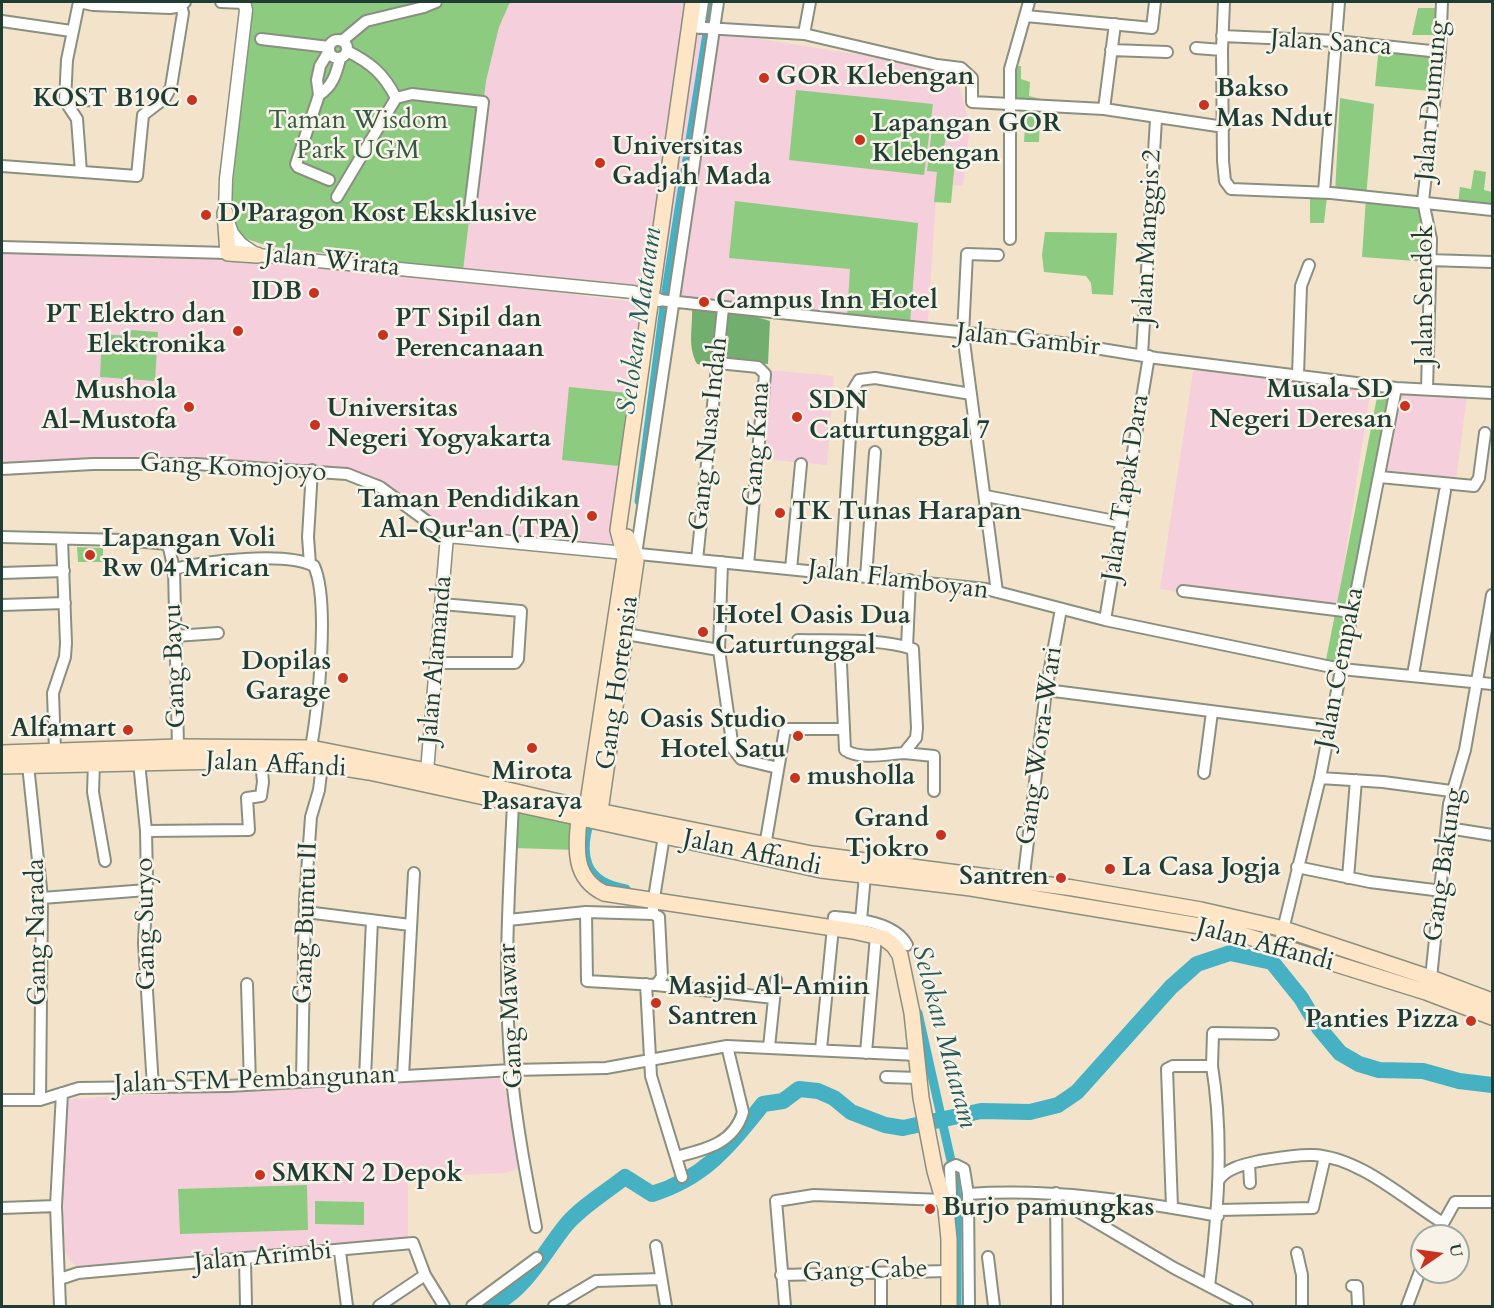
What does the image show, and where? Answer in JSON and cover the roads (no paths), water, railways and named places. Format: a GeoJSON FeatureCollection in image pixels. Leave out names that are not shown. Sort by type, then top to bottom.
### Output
{"type":"FeatureCollection","features":[{"type":"Feature","properties":{"kind":"main road"},"geometry":{"type":"LineString","coordinates":[[632,553],[619,542],[618,530],[664,300],[698,39],[703,29],[693,2]]}},
{"type":"Feature","properties":{"kind":"main road"},"geometry":{"type":"LineString","coordinates":[[225,213],[228,253]]}},
{"type":"Feature","properties":{"kind":"main road","name":"Jalan Wirata"},"geometry":{"type":"LineString","coordinates":[[228,253],[257,255]]}},
{"type":"Feature","properties":{"kind":"main road","name":"Gang Hortensia"},"geometry":{"type":"LineString","coordinates":[[590,816],[626,634],[632,553]]}},
{"type":"Feature","properties":{"kind":"main road","name":"Gang Hortensia"},"geometry":{"type":"LineString","coordinates":[[590,816],[632,553]]}},
{"type":"Feature","properties":{"kind":"main road","name":"Jalan Affandi"},"geometry":{"type":"LineString","coordinates":[[2,753],[178,747],[265,756],[426,778],[590,816],[664,836],[821,870],[866,869],[1023,883],[1201,910],[1284,928],[1492,1001]]}},
{"type":"Feature","properties":{"kind":"main road","name":"Jalan Affandi"},"geometry":{"type":"LineString","coordinates":[[2,766],[265,756],[311,748],[513,803],[765,846],[866,869],[971,888],[1230,931],[1426,992],[1492,1017]]}},
{"type":"Feature","properties":{"kind":"main road"},"geometry":{"type":"LineString","coordinates":[[590,816],[577,858],[586,881],[604,892],[654,896],[833,924],[889,942],[900,955],[917,1054],[921,1098],[949,1239],[949,1306]]}},
{"type":"Feature","properties":{"kind":"street"},"geometry":{"type":"LineString","coordinates":[[2,166],[81,172],[138,175],[143,115],[169,94],[183,4],[113,7],[79,2],[71,31],[65,101],[77,119],[81,172]]}},
{"type":"Feature","properties":{"kind":"street"},"geometry":{"type":"LineString","coordinates":[[221,2],[244,2],[226,179],[225,213],[232,233],[241,244],[257,255]]}},
{"type":"Feature","properties":{"kind":"street"},"geometry":{"type":"LineString","coordinates":[[329,180],[298,167],[296,164],[319,95],[316,80],[332,41],[342,41],[366,21],[436,2]]}},
{"type":"Feature","properties":{"kind":"street"},"geometry":{"type":"LineString","coordinates":[[632,553],[664,300],[703,29],[703,2]]}},
{"type":"Feature","properties":{"kind":"street"},"geometry":{"type":"LineString","coordinates":[[703,29],[718,2]]}},
{"type":"Feature","properties":{"kind":"street"},"geometry":{"type":"LineString","coordinates":[[804,34],[810,2]]}},
{"type":"Feature","properties":{"kind":"street"},"geometry":{"type":"LineString","coordinates":[[1010,239],[1010,69],[1029,2]]}},
{"type":"Feature","properties":{"kind":"street"},"geometry":{"type":"LineString","coordinates":[[1026,16],[1152,28],[1155,2]]}},
{"type":"Feature","properties":{"kind":"street"},"geometry":{"type":"LineString","coordinates":[[1224,2],[1222,50],[1225,180],[1232,189],[1324,192],[1492,210]]}},
{"type":"Feature","properties":{"kind":"street"},"geometry":{"type":"LineString","coordinates":[[1324,192],[1339,2]]}},
{"type":"Feature","properties":{"kind":"street","name":"Jalan Dumung"},"geometry":{"type":"LineString","coordinates":[[1423,201],[1440,52],[1442,2]]}},
{"type":"Feature","properties":{"kind":"street"},"geometry":{"type":"LineString","coordinates":[[2,21],[71,31]]}},
{"type":"Feature","properties":{"kind":"street"},"geometry":{"type":"LineString","coordinates":[[1104,110],[1115,24]]}},
{"type":"Feature","properties":{"kind":"street"},"geometry":{"type":"LineString","coordinates":[[703,29],[764,30],[804,34],[937,65],[961,68],[972,78],[972,102],[1104,110],[1224,127]]}},
{"type":"Feature","properties":{"kind":"street","name":"Jalan Sanca"},"geometry":{"type":"LineString","coordinates":[[1222,36],[1337,41],[1440,52]]}},
{"type":"Feature","properties":{"kind":"street"},"geometry":{"type":"LineString","coordinates":[[261,39],[329,49]]}},
{"type":"Feature","properties":{"kind":"street"},"geometry":{"type":"LineString","coordinates":[[319,95],[328,89],[335,78],[344,55],[342,41]]}},
{"type":"Feature","properties":{"kind":"street"},"geometry":{"type":"LineString","coordinates":[[1196,48],[1222,50]]}},
{"type":"Feature","properties":{"kind":"street"},"geometry":{"type":"LineString","coordinates":[[329,49],[334,58],[344,55],[369,62],[388,84],[396,98]]}},
{"type":"Feature","properties":{"kind":"street"},"geometry":{"type":"LineString","coordinates":[[1111,50],[1167,52]]}},
{"type":"Feature","properties":{"kind":"street"},"geometry":{"type":"LineString","coordinates":[[337,197],[389,105],[396,98],[412,94],[483,102],[469,217]]}},
{"type":"Feature","properties":{"kind":"street"},"geometry":{"type":"LineString","coordinates":[[65,101],[94,100]]}},
{"type":"Feature","properties":{"kind":"street","name":"Jalan Manggis 2"},"geometry":{"type":"LineString","coordinates":[[1145,356],[1155,119]]}},
{"type":"Feature","properties":{"kind":"street","name":"Jalan Sendok"},"geometry":{"type":"LineString","coordinates":[[1423,201],[1431,239],[1427,390]]}},
{"type":"Feature","properties":{"kind":"street","name":"Jalan Wirata"},"geometry":{"type":"LineString","coordinates":[[2,247],[228,253]]}},
{"type":"Feature","properties":{"kind":"street"},"geometry":{"type":"LineString","coordinates":[[997,592],[963,334],[967,254],[998,255]]}},
{"type":"Feature","properties":{"kind":"street","name":"Jalan Wirata"},"geometry":{"type":"LineString","coordinates":[[257,255],[664,300]]}},
{"type":"Feature","properties":{"kind":"street"},"geometry":{"type":"LineString","coordinates":[[1429,260],[1492,262]]}},
{"type":"Feature","properties":{"kind":"street"},"geometry":{"type":"LineString","coordinates":[[1298,375],[1301,286],[1309,265]]}},
{"type":"Feature","properties":{"kind":"street","name":"Jalan Gambir"},"geometry":{"type":"LineString","coordinates":[[664,300],[1071,344],[1145,356],[1396,388],[1492,393]]}},
{"type":"Feature","properties":{"kind":"street","name":"Gang Nusa Indah"},"geometry":{"type":"LineString","coordinates":[[697,560],[723,308]]}},
{"type":"Feature","properties":{"kind":"street","name":"Jalan Tapak Dara"},"geometry":{"type":"LineString","coordinates":[[1105,620],[1145,356]]}},
{"type":"Feature","properties":{"kind":"street","name":"Gang Kana"},"geometry":{"type":"LineString","coordinates":[[718,363],[758,367],[765,374],[748,565]]}},
{"type":"Feature","properties":{"kind":"street"},"geometry":{"type":"LineString","coordinates":[[841,574],[850,418],[855,384],[859,380],[875,378],[971,394]]}},
{"type":"Feature","properties":{"kind":"street","name":"Jalan Cempaka"},"geometry":{"type":"LineString","coordinates":[[1279,946],[1320,778],[1328,726],[1380,477],[1396,388]]}},
{"type":"Feature","properties":{"kind":"street"},"geometry":{"type":"LineString","coordinates":[[1380,477],[1474,486],[1479,478],[1485,433]]}},
{"type":"Feature","properties":{"kind":"street"},"geometry":{"type":"LineString","coordinates":[[866,577],[875,452]]}},
{"type":"Feature","properties":{"kind":"street","name":"Gang Komojoyo"},"geometry":{"type":"LineString","coordinates":[[2,469],[93,464],[195,464],[347,474],[372,483],[447,536]]}},
{"type":"Feature","properties":{"kind":"street"},"geometry":{"type":"LineString","coordinates":[[791,569],[801,464]]}},
{"type":"Feature","properties":{"kind":"street"},"geometry":{"type":"LineString","coordinates":[[310,564],[308,537],[312,470]]}},
{"type":"Feature","properties":{"kind":"street"},"geometry":{"type":"LineString","coordinates":[[1413,675],[1445,491]]}},
{"type":"Feature","properties":{"kind":"street"},"geometry":{"type":"LineString","coordinates":[[986,496],[1120,522]]}},
{"type":"Feature","properties":{"kind":"street","name":"Jalan Flamboyan"},"geometry":{"type":"LineString","coordinates":[[447,536],[910,580],[997,592],[1105,620],[1341,669],[1492,684]]}},
{"type":"Feature","properties":{"kind":"street","name":"Jalan Alamanda"},"geometry":{"type":"LineString","coordinates":[[426,778],[438,663],[447,536]]}},
{"type":"Feature","properties":{"kind":"street"},"geometry":{"type":"LineString","coordinates":[[2,537],[62,540],[65,657],[53,693],[55,751]]}},
{"type":"Feature","properties":{"kind":"street","name":"Gang Bayu"},"geometry":{"type":"LineString","coordinates":[[62,540],[164,542],[171,549],[174,569],[178,747]]}},
{"type":"Feature","properties":{"kind":"street"},"geometry":{"type":"LineString","coordinates":[[174,569],[237,560],[291,560],[310,564],[317,572],[321,635],[318,694],[311,748]]}},
{"type":"Feature","properties":{"kind":"street"},"geometry":{"type":"LineString","coordinates":[[722,562],[719,650],[733,749],[741,759],[778,768]]}},
{"type":"Feature","properties":{"kind":"street"},"geometry":{"type":"LineString","coordinates":[[2,573],[64,571]]}},
{"type":"Feature","properties":{"kind":"street"},"geometry":{"type":"LineString","coordinates":[[907,647],[910,580]]}},
{"type":"Feature","properties":{"kind":"street"},"geometry":{"type":"LineString","coordinates":[[1183,591],[1352,612]]}},
{"type":"Feature","properties":{"kind":"street","name":"Gang Bakung"},"geometry":{"type":"LineString","coordinates":[[1431,978],[1452,791],[1465,750],[1492,594]]}},
{"type":"Feature","properties":{"kind":"street"},"geometry":{"type":"LineString","coordinates":[[2,606],[65,603]]}},
{"type":"Feature","properties":{"kind":"street"},"geometry":{"type":"LineString","coordinates":[[438,663],[515,663],[518,659],[521,610],[442,604]]}},
{"type":"Feature","properties":{"kind":"street","name":"Gang Wora-Wari"},"geometry":{"type":"LineString","coordinates":[[1023,883],[1046,690],[1061,609]]}},
{"type":"Feature","properties":{"kind":"street"},"geometry":{"type":"LineString","coordinates":[[175,636],[218,633]]}},
{"type":"Feature","properties":{"kind":"street"},"geometry":{"type":"LineString","coordinates":[[626,634],[719,650]]}},
{"type":"Feature","properties":{"kind":"street"},"geometry":{"type":"LineString","coordinates":[[798,640],[907,647],[915,652],[916,738],[904,753]]}},
{"type":"Feature","properties":{"kind":"street"},"geometry":{"type":"LineString","coordinates":[[840,642],[845,750],[849,753],[904,753],[934,756],[934,791]]}},
{"type":"Feature","properties":{"kind":"street"},"geometry":{"type":"LineString","coordinates":[[1046,690],[1102,695],[1212,712],[1328,726]]}},
{"type":"Feature","properties":{"kind":"street"},"geometry":{"type":"LineString","coordinates":[[1204,773],[1212,712]]}},
{"type":"Feature","properties":{"kind":"street"},"geometry":{"type":"LineString","coordinates":[[765,846],[785,729],[844,729]]}},
{"type":"Feature","properties":{"kind":"street"},"geometry":{"type":"LineString","coordinates":[[146,831],[249,830],[246,798],[261,796],[265,756]]}},
{"type":"Feature","properties":{"kind":"street","name":"Gang Suryo"},"geometry":{"type":"LineString","coordinates":[[139,762],[146,831],[147,890],[144,943],[153,1087]]}},
{"type":"Feature","properties":{"kind":"street"},"geometry":{"type":"LineString","coordinates":[[94,763],[93,792],[105,861]]}},
{"type":"Feature","properties":{"kind":"street","name":"Gang Narada"},"geometry":{"type":"LineString","coordinates":[[28,765],[42,898],[40,1100]]}},
{"type":"Feature","properties":{"kind":"street","name":"Gang Buntu II"},"geometry":{"type":"LineString","coordinates":[[302,1082],[310,817],[319,789],[322,765]]}},
{"type":"Feature","properties":{"kind":"street"},"geometry":{"type":"LineString","coordinates":[[1320,778],[1452,791]]}},
{"type":"Feature","properties":{"kind":"street"},"geometry":{"type":"LineString","coordinates":[[1348,878],[1356,780]]}},
{"type":"Feature","properties":{"kind":"street","name":"Gang Mawar"},"geometry":{"type":"LineString","coordinates":[[513,803],[508,920],[512,1070],[536,1227]]}},
{"type":"Feature","properties":{"kind":"street"},"geometry":{"type":"LineString","coordinates":[[1448,828],[1492,835]]}},
{"type":"Feature","properties":{"kind":"street"},"geometry":{"type":"LineString","coordinates":[[653,914],[664,836]]}},
{"type":"Feature","properties":{"kind":"street"},"geometry":{"type":"LineString","coordinates":[[1297,867],[1348,878],[1442,891]]}},
{"type":"Feature","properties":{"kind":"street"},"geometry":{"type":"LineString","coordinates":[[861,920],[866,869]]}},
{"type":"Feature","properties":{"kind":"street"},"geometry":{"type":"LineString","coordinates":[[403,1076],[414,873]]}},
{"type":"Feature","properties":{"kind":"street"},"geometry":{"type":"LineString","coordinates":[[42,898],[147,890]]}},
{"type":"Feature","properties":{"kind":"street"},"geometry":{"type":"LineString","coordinates":[[306,912],[410,925]]}},
{"type":"Feature","properties":{"kind":"street"},"geometry":{"type":"LineString","coordinates":[[508,920],[586,912],[653,914],[658,917],[662,977],[651,984]]}},
{"type":"Feature","properties":{"kind":"street"},"geometry":{"type":"LineString","coordinates":[[586,912],[587,981],[651,984],[774,998]]}},
{"type":"Feature","properties":{"kind":"street"},"geometry":{"type":"LineString","coordinates":[[365,1078],[372,920]]}},
{"type":"Feature","properties":{"kind":"street"},"geometry":{"type":"LineString","coordinates":[[821,1049],[833,924],[861,920],[897,932],[907,945]]}},
{"type":"Feature","properties":{"kind":"street"},"geometry":{"type":"LineString","coordinates":[[866,1053],[876,936]]}},
{"type":"Feature","properties":{"kind":"street"},"geometry":{"type":"LineString","coordinates":[[769,1047],[776,980]]}},
{"type":"Feature","properties":{"kind":"street"},"geometry":{"type":"LineString","coordinates":[[247,984],[250,1084]]}},
{"type":"Feature","properties":{"kind":"street"},"geometry":{"type":"LineString","coordinates":[[651,984],[648,1060],[682,1178]]}},
{"type":"Feature","properties":{"kind":"street"},"geometry":{"type":"LineString","coordinates":[[1209,1286],[1218,1213],[1219,1180],[1212,1066],[1213,1033],[1273,1034]]}},
{"type":"Feature","properties":{"kind":"street"},"geometry":{"type":"LineString","coordinates":[[676,1157],[722,1142],[740,1122],[743,1112],[727,1046]]}},
{"type":"Feature","properties":{"kind":"street","name":"Jalan STM Pembangunan"},"geometry":{"type":"LineString","coordinates":[[2,1100],[40,1100],[79,1088],[250,1084],[512,1070],[606,1068],[727,1046],[917,1054]]}},
{"type":"Feature","properties":{"kind":"street"},"geometry":{"type":"LineString","coordinates":[[1172,1207],[1167,1069],[1173,1066],[1212,1066]]}},
{"type":"Feature","properties":{"kind":"street"},"geometry":{"type":"LineString","coordinates":[[886,1077],[919,1078]]}},
{"type":"Feature","properties":{"kind":"street"},"geometry":{"type":"LineString","coordinates":[[57,1095],[59,1112],[56,1206],[60,1306]]}},
{"type":"Feature","properties":{"kind":"street"},"geometry":{"type":"LineString","coordinates":[[1219,1180],[1226,1172],[1249,1164],[1291,1156],[1325,1157],[1377,1180],[1443,1223],[1455,1202],[1492,1202]]}},
{"type":"Feature","properties":{"kind":"street"},"geometry":{"type":"LineString","coordinates":[[968,1194],[1011,1191],[1062,1194],[1218,1213],[1313,1208],[1325,1157]]}},
{"type":"Feature","properties":{"kind":"street"},"geometry":{"type":"LineString","coordinates":[[1249,1164],[1250,1183]]}},
{"type":"Feature","properties":{"kind":"street"},"geometry":{"type":"LineString","coordinates":[[785,1306],[776,1201],[814,1195],[942,1200],[951,1194],[953,1165],[964,1169],[968,1194],[969,1306]]}},
{"type":"Feature","properties":{"kind":"street"},"geometry":{"type":"LineString","coordinates":[[1062,1194],[1079,1212],[1247,1306]]}},
{"type":"Feature","properties":{"kind":"street"},"geometry":{"type":"LineString","coordinates":[[1057,1306],[1062,1194]]}},
{"type":"Feature","properties":{"kind":"street"},"geometry":{"type":"LineString","coordinates":[[2,1208],[56,1206]]}},
{"type":"Feature","properties":{"kind":"street","name":"Jalan Arimbi"},"geometry":{"type":"LineString","coordinates":[[60,1279],[78,1273],[416,1244],[425,1275]]}},
{"type":"Feature","properties":{"kind":"street"},"geometry":{"type":"LineString","coordinates":[[656,1246],[666,1306]]}},
{"type":"Feature","properties":{"kind":"street"},"geometry":{"type":"LineString","coordinates":[[340,1251],[347,1306]]}},
{"type":"Feature","properties":{"kind":"street"},"geometry":{"type":"LineString","coordinates":[[1297,1253],[1302,1275],[1302,1306]]}},
{"type":"Feature","properties":{"kind":"street"},"geometry":{"type":"LineString","coordinates":[[59,1256],[78,1273]]}},
{"type":"Feature","properties":{"kind":"street"},"geometry":{"type":"LineString","coordinates":[[988,1257],[994,1306]]}},
{"type":"Feature","properties":{"kind":"street"},"geometry":{"type":"LineString","coordinates":[[472,1306],[537,1258]]}},
{"type":"Feature","properties":{"kind":"street"},"geometry":{"type":"LineString","coordinates":[[244,1260],[246,1306]]}},
{"type":"Feature","properties":{"kind":"street","name":"Gang Cabe"},"geometry":{"type":"LineString","coordinates":[[781,1275],[881,1274],[948,1270]]}},
{"type":"Feature","properties":{"kind":"street"},"geometry":{"type":"LineString","coordinates":[[881,1274],[881,1306]]}},
{"type":"Feature","properties":{"kind":"street"},"geometry":{"type":"LineString","coordinates":[[385,1305],[425,1275],[444,1306]]}},
{"type":"Feature","properties":{"kind":"street"},"geometry":{"type":"LineString","coordinates":[[554,1306],[596,1281],[661,1279]]}},
{"type":"Feature","properties":{"kind":"street"},"geometry":{"type":"LineString","coordinates":[[1407,1306],[1415,1284]]}},
{"type":"Feature","properties":{"kind":"street"},"geometry":{"type":"LineString","coordinates":[[1352,1286],[1357,1286],[1358,1306]]}},
{"type":"Feature","properties":{"kind":"waterway","name":"Selokan Mataram"},"geometry":{"type":"LineString","coordinates":[[639,501],[666,291],[712,2]]}},
{"type":"Feature","properties":{"kind":"waterway","name":"Selokan Mataram"},"geometry":{"type":"LineString","coordinates":[[591,817],[585,843],[588,864],[601,880],[626,889]]}},
{"type":"Feature","properties":{"kind":"waterway"},"geometry":{"type":"LineString","coordinates":[[490,1306],[502,1300],[523,1282],[566,1225],[579,1212],[625,1177],[652,1194],[687,1179],[715,1159],[763,1104],[783,1101],[799,1089],[818,1091],[834,1098],[851,1112],[885,1125],[903,1128],[981,1111],[1030,1112],[1058,1105],[1077,1092],[1171,987],[1197,964],[1230,953],[1272,962],[1301,998],[1319,1028],[1340,1053],[1359,1064],[1379,1070],[1423,1071],[1459,1081],[1492,1085]]}},
{"type":"Feature","properties":{"kind":"waterway","name":"Selokan Mataram"},"geometry":{"type":"LineString","coordinates":[[918,1013],[954,1174],[957,1199],[957,1306]]}},
{"type":"Feature","properties":{"kind":"place","name":"GOR Klebengan"},"geometry":{"type":"Point","coordinates":[764,78]}},
{"type":"Feature","properties":{"kind":"place","name":"KOST B19C"},"geometry":{"type":"Point","coordinates":[192,100]}},
{"type":"Feature","properties":{"kind":"place","name":"Bakso Mas Ndut"},"geometry":{"type":"Point","coordinates":[1204,105]}},
{"type":"Feature","properties":{"kind":"place","name":"Lapangan GOR Klebengan"},"geometry":{"type":"Point","coordinates":[860,140]}},
{"type":"Feature","properties":{"kind":"place","name":"Universitas Gadjah Mada"},"geometry":{"type":"Point","coordinates":[600,163]}},
{"type":"Feature","properties":{"kind":"place","name":"D'Paragon Kost Eksklusive"},"geometry":{"type":"Point","coordinates":[206,215]}},
{"type":"Feature","properties":{"kind":"place","name":"IDB"},"geometry":{"type":"Point","coordinates":[314,293]}},
{"type":"Feature","properties":{"kind":"place","name":"Campus Inn Hotel"},"geometry":{"type":"Point","coordinates":[704,302]}},
{"type":"Feature","properties":{"kind":"place","name":"PT Elektro dan Elektronika"},"geometry":{"type":"Point","coordinates":[238,331]}},
{"type":"Feature","properties":{"kind":"place","name":"PT Sipil dan Perencanaan"},"geometry":{"type":"Point","coordinates":[383,335]}},
{"type":"Feature","properties":{"kind":"place","name":"Musala SD Negeri Deresan"},"geometry":{"type":"Point","coordinates":[1405,406]}},
{"type":"Feature","properties":{"kind":"place","name":"Mushola Al-Mustofa"},"geometry":{"type":"Point","coordinates":[189,407]}},
{"type":"Feature","properties":{"kind":"place","name":"SDN Caturtunggal 7"},"geometry":{"type":"Point","coordinates":[797,417]}},
{"type":"Feature","properties":{"kind":"place","name":"Universitas Negeri Yogyakarta"},"geometry":{"type":"Point","coordinates":[315,425]}},
{"type":"Feature","properties":{"kind":"place","name":"TK Tunas Harapan"},"geometry":{"type":"Point","coordinates":[780,513]}},
{"type":"Feature","properties":{"kind":"place","name":"Taman Pendidikan Al-Qur'an (TPA)"},"geometry":{"type":"Point","coordinates":[592,516]}},
{"type":"Feature","properties":{"kind":"place","name":"Lapangan Voli Rw 04 Mrican"},"geometry":{"type":"Point","coordinates":[90,555]}},
{"type":"Feature","properties":{"kind":"place","name":"Hotel Oasis Dua Caturtunggal"},"geometry":{"type":"Point","coordinates":[703,632]}},
{"type":"Feature","properties":{"kind":"place","name":"Dopilas Garage"},"geometry":{"type":"Point","coordinates":[343,678]}},
{"type":"Feature","properties":{"kind":"place","name":"Alfamart"},"geometry":{"type":"Point","coordinates":[128,730]}},
{"type":"Feature","properties":{"kind":"place","name":"Oasis Studio Hotel Satu"},"geometry":{"type":"Point","coordinates":[798,736]}},
{"type":"Feature","properties":{"kind":"place","name":"Mirota Pasaraya"},"geometry":{"type":"Point","coordinates":[532,748]}},
{"type":"Feature","properties":{"kind":"place","name":"musholla"},"geometry":{"type":"Point","coordinates":[795,778]}},
{"type":"Feature","properties":{"kind":"place","name":"Grand Tjokro"},"geometry":{"type":"Point","coordinates":[941,835]}},
{"type":"Feature","properties":{"kind":"place","name":"La Casa Jogja"},"geometry":{"type":"Point","coordinates":[1110,869]}},
{"type":"Feature","properties":{"kind":"place","name":"Santren"},"geometry":{"type":"Point","coordinates":[1061,878]}},
{"type":"Feature","properties":{"kind":"place","name":"Masjid Al-Amiin Santren"},"geometry":{"type":"Point","coordinates":[656,1003]}},
{"type":"Feature","properties":{"kind":"place","name":"Panties Pizza"},"geometry":{"type":"Point","coordinates":[1471,1021]}},
{"type":"Feature","properties":{"kind":"place","name":"SMKN 2 Depok"},"geometry":{"type":"Point","coordinates":[260,1175]}},
{"type":"Feature","properties":{"kind":"place","name":"Burjo pamungkas"},"geometry":{"type":"Point","coordinates":[930,1209]}},
{"type":"Feature","properties":{"kind":"park label","name":"Taman Wisdom Park UGM"},"geometry":{"type":"Point","coordinates":[358,137]}}]}
